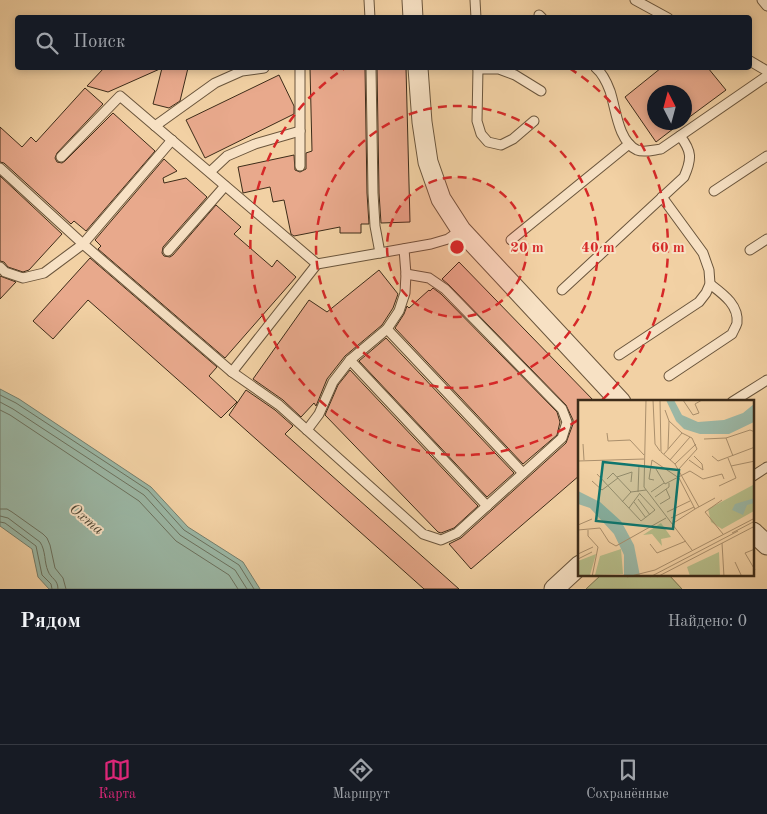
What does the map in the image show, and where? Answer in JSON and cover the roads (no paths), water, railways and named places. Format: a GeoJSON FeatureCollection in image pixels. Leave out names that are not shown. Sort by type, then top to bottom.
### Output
{"type":"FeatureCollection","features":[{"type":"Feature","properties":{"kind":"street"},"geometry":{"type":"LineString","coordinates":[[412,0],[414,15]]}},
{"type":"Feature","properties":{"kind":"street"},"geometry":{"type":"LineString","coordinates":[[418,70],[422,122],[428,162],[441,198],[461,230],[619,400]]}},
{"type":"Feature","properties":{"kind":"street"},"geometry":{"type":"LineString","coordinates":[[554,589],[578,567]]}},
{"type":"Feature","properties":{"kind":"lane"},"geometry":{"type":"LineString","coordinates":[[369,0],[370,15]]}},
{"type":"Feature","properties":{"kind":"lane"},"geometry":{"type":"LineString","coordinates":[[475,0],[476,15]]}},
{"type":"Feature","properties":{"kind":"lane"},"geometry":{"type":"LineString","coordinates":[[635,0],[662,15]]}},
{"type":"Feature","properties":{"kind":"lane"},"geometry":{"type":"LineString","coordinates":[[763,0],[767,6]]}},
{"type":"Feature","properties":{"kind":"lane"},"geometry":{"type":"LineString","coordinates":[[752,63],[767,71]]}},
{"type":"Feature","properties":{"kind":"lane"},"geometry":{"type":"LineString","coordinates":[[155,126],[215,83],[242,71],[249,70]]}},
{"type":"Feature","properties":{"kind":"lane"},"geometry":{"type":"LineString","coordinates":[[300,70],[300,166]]}},
{"type":"Feature","properties":{"kind":"lane"},"geometry":{"type":"LineString","coordinates":[[371,70],[373,193],[375,226],[380,253]]}},
{"type":"Feature","properties":{"kind":"lane"},"geometry":{"type":"LineString","coordinates":[[478,70],[478,120],[481,134],[488,142],[501,145],[513,139],[534,121]]}},
{"type":"Feature","properties":{"kind":"lane"},"geometry":{"type":"LineString","coordinates":[[502,70],[515,75],[541,91]]}},
{"type":"Feature","properties":{"kind":"lane"},"geometry":{"type":"LineString","coordinates":[[598,70],[610,89],[621,130],[628,144],[638,151],[660,150],[767,76]]}},
{"type":"Feature","properties":{"kind":"lane"},"geometry":{"type":"LineString","coordinates":[[61,157],[120,96],[317,264]]}},
{"type":"Feature","properties":{"kind":"lane"},"geometry":{"type":"LineString","coordinates":[[210,172],[227,156],[255,144],[300,131]]}},
{"type":"Feature","properties":{"kind":"lane"},"geometry":{"type":"LineString","coordinates":[[562,290],[684,176],[689,167],[690,157],[688,145],[680,136]]}},
{"type":"Feature","properties":{"kind":"lane"},"geometry":{"type":"LineString","coordinates":[[0,267],[5,272],[23,278],[44,273],[83,244],[172,140]]}},
{"type":"Feature","properties":{"kind":"lane"},"geometry":{"type":"LineString","coordinates":[[511,240],[628,144]]}},
{"type":"Feature","properties":{"kind":"lane"},"geometry":{"type":"LineString","coordinates":[[714,191],[767,156]]}},
{"type":"Feature","properties":{"kind":"lane"},"geometry":{"type":"LineString","coordinates":[[0,168],[83,244],[232,372],[279,404],[423,534],[441,540],[457,532],[562,438],[567,422],[562,409],[445,289],[429,278],[406,274]]}},
{"type":"Feature","properties":{"kind":"lane"},"geometry":{"type":"LineString","coordinates":[[168,251],[225,186]]}},
{"type":"Feature","properties":{"kind":"lane"},"geometry":{"type":"LineString","coordinates":[[619,355],[699,302],[710,284],[709,270],[703,254],[662,197]]}},
{"type":"Feature","properties":{"kind":"lane"},"geometry":{"type":"LineString","coordinates":[[232,372],[317,264],[431,244],[448,239],[461,230]]}},
{"type":"Feature","properties":{"kind":"lane"},"geometry":{"type":"LineString","coordinates":[[750,250],[767,239]]}},
{"type":"Feature","properties":{"kind":"lane"},"geometry":{"type":"LineString","coordinates":[[307,430],[319,414],[333,382],[350,360],[387,328],[399,311],[405,293],[404,249]]}},
{"type":"Feature","properties":{"kind":"lane"},"geometry":{"type":"LineString","coordinates":[[670,376],[732,334],[737,325],[736,314],[730,302],[710,284]]}},
{"type":"Feature","properties":{"kind":"lane"},"geometry":{"type":"LineString","coordinates":[[387,328],[523,473]]}},
{"type":"Feature","properties":{"kind":"lane"},"geometry":{"type":"LineString","coordinates":[[350,360],[487,506]]}},
{"type":"Feature","properties":{"kind":"lane"},"geometry":{"type":"LineString","coordinates":[[735,400],[767,380]]}},
{"type":"Feature","properties":{"kind":"lane"},"geometry":{"type":"LineString","coordinates":[[754,475],[767,467]]}},
{"type":"Feature","properties":{"kind":"water","name":"Охта"},"geometry":{"type":"Polygon","coordinates":[[[0,389],[19,399],[151,487],[188,527],[243,562],[260,589],[49,589],[38,577],[32,549],[0,526],[0,389]]]}}]}
